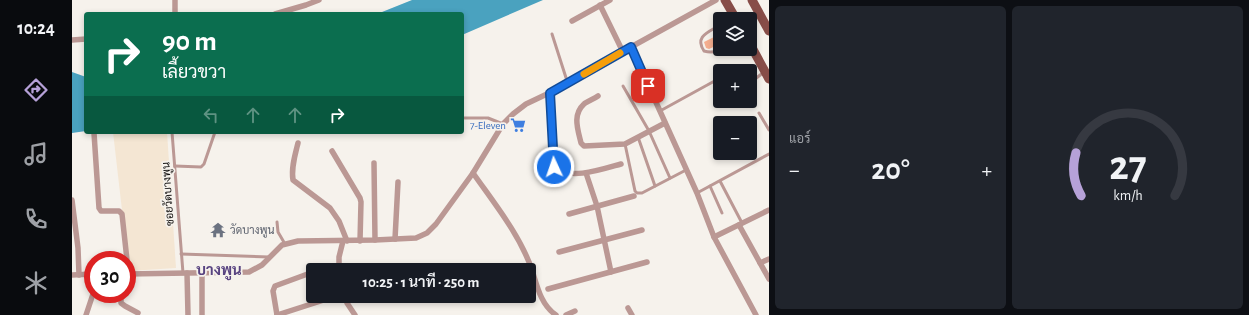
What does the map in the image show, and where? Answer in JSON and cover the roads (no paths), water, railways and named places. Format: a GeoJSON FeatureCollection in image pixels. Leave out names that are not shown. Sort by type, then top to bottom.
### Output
{"type":"FeatureCollection","features":[{"type":"Feature","properties":{"kind":"main road"},"geometry":{"type":"LineString","coordinates":[[726,0],[731,12]]}},
{"type":"Feature","properties":{"kind":"main road"},"geometry":{"type":"LineString","coordinates":[[752,0],[769,31]]}},
{"type":"Feature","properties":{"kind":"main road"},"geometry":{"type":"LineString","coordinates":[[757,56],[767,75]]}},
{"type":"Feature","properties":{"kind":"street"},"geometry":{"type":"LineString","coordinates":[[175,0],[176,12]]}},
{"type":"Feature","properties":{"kind":"street"},"geometry":{"type":"LineString","coordinates":[[280,12],[305,3],[319,0]]}},
{"type":"Feature","properties":{"kind":"street"},"geometry":{"type":"LineString","coordinates":[[572,21],[610,0]]}},
{"type":"Feature","properties":{"kind":"street"},"geometry":{"type":"LineString","coordinates":[[136,274],[249,272],[262,265],[282,245],[298,241],[360,241],[416,238],[427,233],[436,224],[473,173],[503,124],[526,104],[568,84],[716,0]]}},
{"type":"Feature","properties":{"kind":"street"},"geometry":{"type":"LineString","coordinates":[[600,5],[622,52]]}},
{"type":"Feature","properties":{"kind":"street"},"geometry":{"type":"LineString","coordinates":[[72,40],[84,39]]}},
{"type":"Feature","properties":{"kind":"street"},"geometry":{"type":"LineString","coordinates":[[631,47],[697,193],[714,237],[756,315]]}},
{"type":"Feature","properties":{"kind":"street"},"geometry":{"type":"LineString","coordinates":[[550,93],[554,167],[567,174],[586,173],[621,164]]}},
{"type":"Feature","properties":{"kind":"street"},"geometry":{"type":"LineString","coordinates":[[598,96],[583,104],[576,121],[581,143],[588,146],[626,144],[665,123]]}},
{"type":"Feature","properties":{"kind":"street"},"geometry":{"type":"LineString","coordinates":[[94,134],[99,208],[101,211],[119,211],[122,214],[126,251]]}},
{"type":"Feature","properties":{"kind":"street"},"geometry":{"type":"LineString","coordinates":[[298,143],[293,164],[293,180],[330,208],[339,221],[345,241],[339,257],[339,263]]}},
{"type":"Feature","properties":{"kind":"street"},"geometry":{"type":"LineString","coordinates":[[332,151],[360,198],[360,241]]}},
{"type":"Feature","properties":{"kind":"street"},"geometry":{"type":"LineString","coordinates":[[374,163],[375,240]]}},
{"type":"Feature","properties":{"kind":"street"},"geometry":{"type":"LineString","coordinates":[[473,173],[516,236],[530,263],[542,298],[547,307],[556,315]]}},
{"type":"Feature","properties":{"kind":"street"},"geometry":{"type":"LineString","coordinates":[[586,173],[597,206],[611,272]]}},
{"type":"Feature","properties":{"kind":"street"},"geometry":{"type":"LineString","coordinates":[[395,239],[398,182]]}},
{"type":"Feature","properties":{"kind":"street"},"geometry":{"type":"LineString","coordinates":[[569,214],[634,196]]}},
{"type":"Feature","properties":{"kind":"street"},"geometry":{"type":"LineString","coordinates":[[72,200],[79,275]]}},
{"type":"Feature","properties":{"kind":"street"},"geometry":{"type":"LineString","coordinates":[[714,237],[769,210]]}},
{"type":"Feature","properties":{"kind":"street"},"geometry":{"type":"LineString","coordinates":[[741,224],[769,279]]}},
{"type":"Feature","properties":{"kind":"street"},"geometry":{"type":"LineString","coordinates":[[559,252],[642,230]]}},
{"type":"Feature","properties":{"kind":"street"},"geometry":{"type":"LineString","coordinates":[[760,263],[769,259]]}},
{"type":"Feature","properties":{"kind":"street"},"geometry":{"type":"LineString","coordinates":[[548,289],[647,262]]}},
{"type":"Feature","properties":{"kind":"street"},"geometry":{"type":"LineString","coordinates":[[202,272],[202,315]]}},
{"type":"Feature","properties":{"kind":"street"},"geometry":{"type":"LineString","coordinates":[[185,273],[188,315]]}},
{"type":"Feature","properties":{"kind":"street"},"geometry":{"type":"LineString","coordinates":[[72,275],[84,275]]}},
{"type":"Feature","properties":{"kind":"street"},"geometry":{"type":"LineString","coordinates":[[306,275],[275,286],[274,291],[277,315],[314,303]]}},
{"type":"Feature","properties":{"kind":"street"},"geometry":{"type":"LineString","coordinates":[[86,315],[90,303]]}},
{"type":"Feature","properties":{"kind":"street"},"geometry":{"type":"LineString","coordinates":[[121,303],[138,312]]}},
{"type":"Feature","properties":{"kind":"street"},"geometry":{"type":"LineString","coordinates":[[347,303],[355,315]]}},
{"type":"Feature","properties":{"kind":"street"},"geometry":{"type":"LineString","coordinates":[[628,308],[632,315]]}},
{"type":"Feature","properties":{"kind":"street"},"geometry":{"type":"LineString","coordinates":[[566,315],[575,311]]}},
{"type":"Feature","properties":{"kind":"lane"},"geometry":{"type":"LineString","coordinates":[[713,30],[702,36],[700,46],[704,51],[713,52]]}},
{"type":"Feature","properties":{"kind":"lane"},"geometry":{"type":"LineString","coordinates":[[552,34],[568,84]]}},
{"type":"Feature","properties":{"kind":"lane"},"geometry":{"type":"LineString","coordinates":[[757,80],[767,75]]}},
{"type":"Feature","properties":{"kind":"lane"},"geometry":{"type":"LineString","coordinates":[[660,111],[713,82]]}},
{"type":"Feature","properties":{"kind":"lane"},"geometry":{"type":"LineString","coordinates":[[623,86],[649,131],[670,178]]}},
{"type":"Feature","properties":{"kind":"lane"},"geometry":{"type":"LineString","coordinates":[[759,113],[767,123],[769,130]]}},
{"type":"Feature","properties":{"kind":"lane"},"geometry":{"type":"LineString","coordinates":[[464,118],[488,118],[503,124]]}},
{"type":"Feature","properties":{"kind":"lane","name":"ซอยวัดบางพูน"},"geometry":{"type":"LineString","coordinates":[[172,134],[181,254],[185,273]]}},
{"type":"Feature","properties":{"kind":"lane"},"geometry":{"type":"LineString","coordinates":[[175,166],[201,167],[204,164],[214,134]]}},
{"type":"Feature","properties":{"kind":"lane"},"geometry":{"type":"LineString","coordinates":[[638,137],[654,186]]}},
{"type":"Feature","properties":{"kind":"lane"},"geometry":{"type":"LineString","coordinates":[[626,144],[635,191],[638,193],[642,193],[686,170]]}},
{"type":"Feature","properties":{"kind":"lane"},"geometry":{"type":"LineString","coordinates":[[697,193],[769,154]]}},
{"type":"Feature","properties":{"kind":"lane"},"geometry":{"type":"LineString","coordinates":[[720,181],[741,224]]}},
{"type":"Feature","properties":{"kind":"lane"},"geometry":{"type":"LineString","coordinates":[[710,186],[722,213]]}},
{"type":"Feature","properties":{"kind":"lane"},"geometry":{"type":"LineString","coordinates":[[277,222],[278,232],[285,244]]}},
{"type":"Feature","properties":{"kind":"lane"},"geometry":{"type":"LineString","coordinates":[[181,254],[270,257]]}},
{"type":"Feature","properties":{"kind":"water"},"geometry":{"type":"Polygon","coordinates":[[[412,0],[543,0],[464,34],[464,12],[382,12],[412,0]]]}},
{"type":"Feature","properties":{"kind":"water"},"geometry":{"type":"Polygon","coordinates":[[[72,72],[84,76],[84,131],[72,133],[72,72]]]}},
{"type":"Feature","properties":{"kind":"place","name":"7-Eleven"},"geometry":{"type":"Point","coordinates":[518,125]}},
{"type":"Feature","properties":{"kind":"place","name":"วัดบางพูน"},"geometry":{"type":"Point","coordinates":[218,230]}},
{"type":"Feature","properties":{"kind":"district","name":"บางพูน"},"geometry":{"type":"Point","coordinates":[219,270]}}]}
